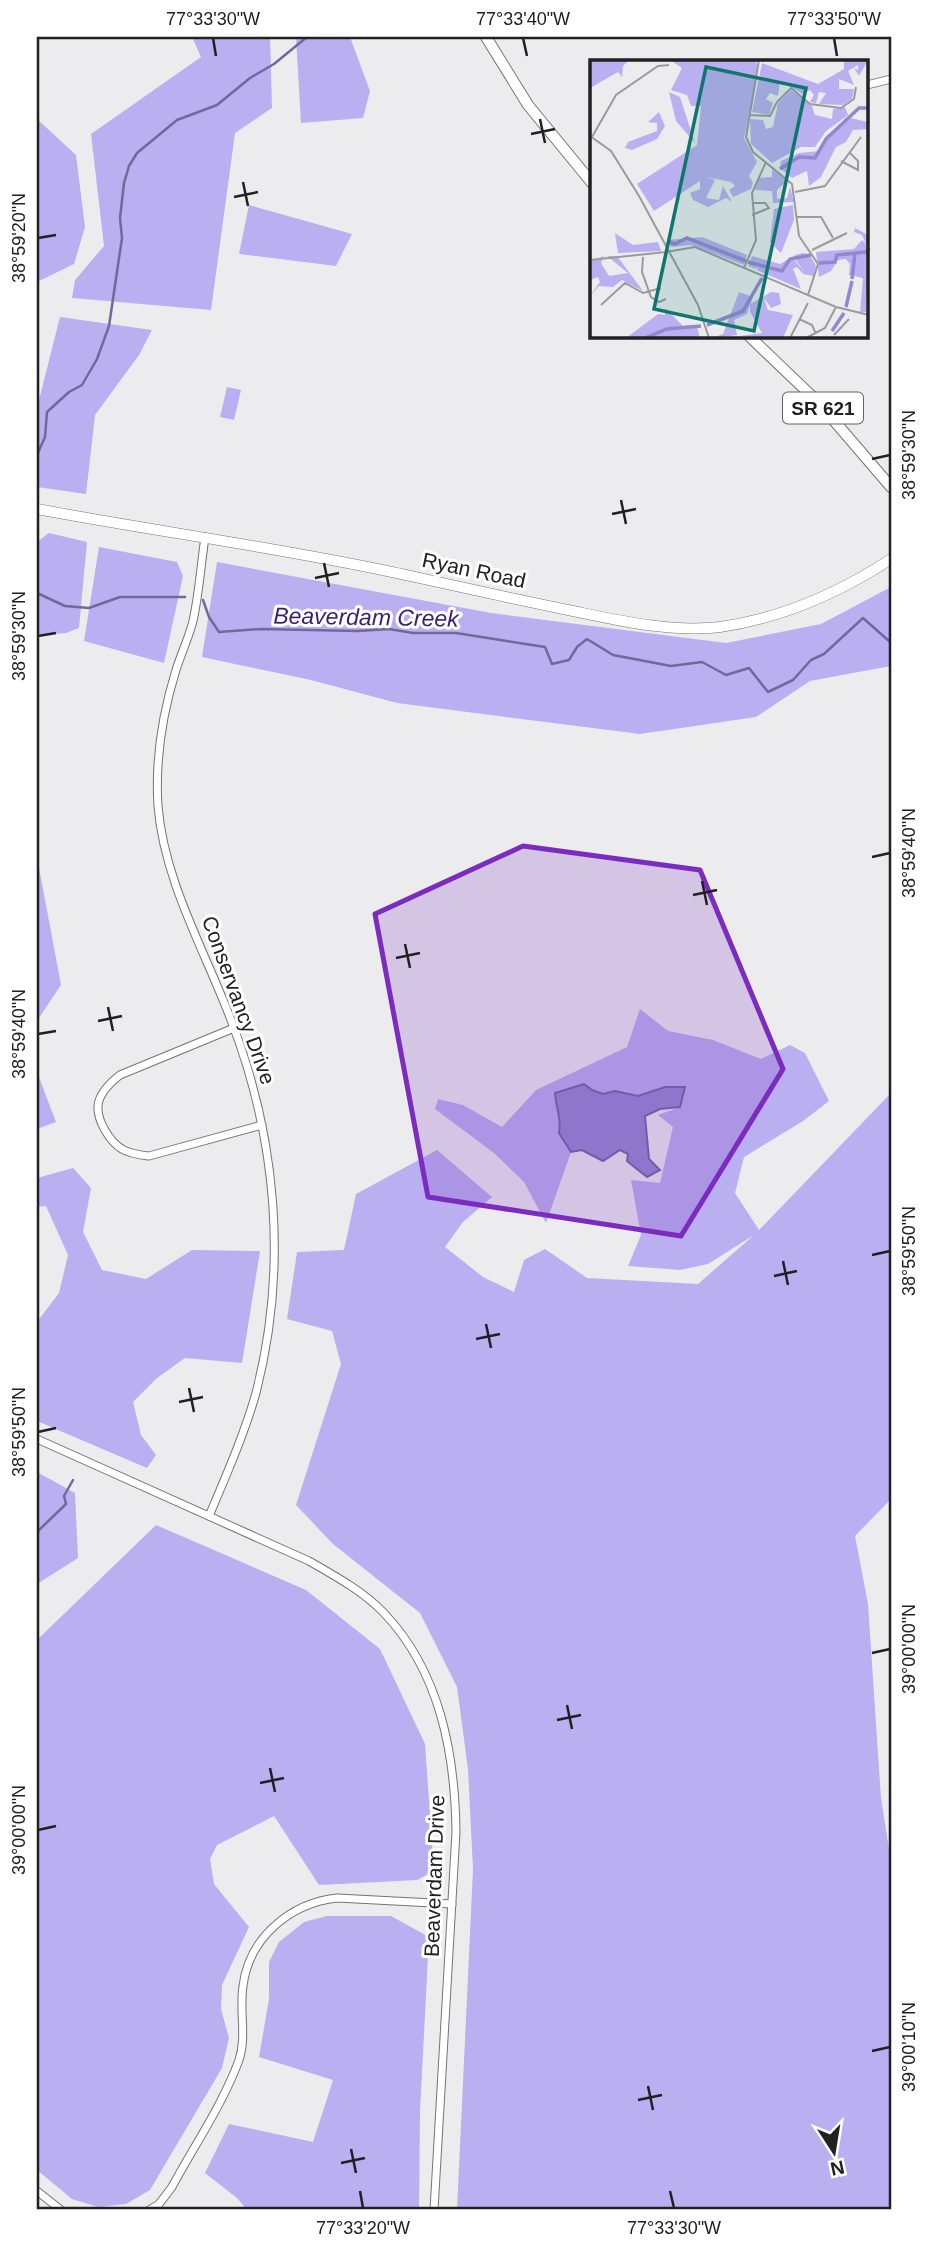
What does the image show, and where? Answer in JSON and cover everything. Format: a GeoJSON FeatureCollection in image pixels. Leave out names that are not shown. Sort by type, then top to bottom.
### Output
{"type":"FeatureCollection","features":[{"type":"Feature","properties":{"kind":"main road"},"geometry":{"type":"LineString","coordinates":[[486,37],[528,104],[590,181]]}},
{"type":"Feature","properties":{"kind":"main road","name":"SR 621"},"geometry":{"type":"LineString","coordinates":[[751,338],[818,402],[891,487]]}},
{"type":"Feature","properties":{"kind":"main road","name":"Ryan Road"},"geometry":{"type":"LineString","coordinates":[[37,509],[375,569],[592,615],[686,628],[720,627],[774,617],[798,609],[862,578],[891,559]]}},
{"type":"Feature","properties":{"kind":"street"},"geometry":{"type":"LineString","coordinates":[[869,84],[891,79]]}},
{"type":"Feature","properties":{"kind":"street","name":"Conservancy Drive"},"geometry":{"type":"LineString","coordinates":[[205,537],[193,620],[167,700],[159,737],[158,808],[173,876],[248,1067],[269,1160],[275,1221],[273,1291],[256,1393],[209,1516]]}},
{"type":"Feature","properties":{"kind":"street"},"geometry":{"type":"LineString","coordinates":[[234,1028],[120,1075],[100,1097],[100,1120],[121,1149],[149,1156],[262,1125]]}},
{"type":"Feature","properties":{"kind":"street","name":"Beaverdam Drive"},"geometry":{"type":"LineString","coordinates":[[37,1438],[309,1561],[350,1585],[383,1612],[404,1638],[421,1668],[440,1707],[451,1753],[456,1810],[435,2210]]}},
{"type":"Feature","properties":{"kind":"street"},"geometry":{"type":"LineString","coordinates":[[149,2210],[159,2204],[172,2188],[233,2076],[243,2040],[243,1984],[256,1949],[267,1933],[282,1919],[304,1905],[322,1900],[337,1898],[452,1904]]}},
{"type":"Feature","properties":{"kind":"street"},"geometry":{"type":"LineString","coordinates":[[37,2191],[61,2210]]}},
{"type":"Feature","properties":{"kind":"highlighted area"},"geometry":{"type":"Polygon","coordinates":[[[523,846],[700,870],[783,1069],[681,1236],[428,1197],[375,914],[523,846]]]}},
{"type":"Feature","properties":{"kind":"shaded area"},"geometry":{"type":"Polygon","coordinates":[[[192,37],[270,37],[272,108],[235,133],[211,310],[72,298],[75,280],[104,246],[91,134],[201,57],[192,37]]]}},
{"type":"Feature","properties":{"kind":"shaded area"},"geometry":{"type":"Polygon","coordinates":[[[296,37],[350,37],[370,91],[363,118],[301,123],[296,37]]]}},
{"type":"Feature","properties":{"kind":"shaded area"},"geometry":{"type":"Polygon","coordinates":[[[37,119],[76,155],[85,227],[74,264],[37,282],[37,119]]]}},
{"type":"Feature","properties":{"kind":"shaded area"},"geometry":{"type":"Polygon","coordinates":[[[249,205],[352,234],[336,266],[239,254],[249,205]]]}},
{"type":"Feature","properties":{"kind":"shaded area"},"geometry":{"type":"Polygon","coordinates":[[[60,317],[152,330],[139,355],[95,415],[86,494],[37,487],[37,408],[60,317]]]}},
{"type":"Feature","properties":{"kind":"shaded area"},"geometry":{"type":"Polygon","coordinates":[[[227,387],[241,390],[234,420],[220,417],[227,387]]]}},
{"type":"Feature","properties":{"kind":"shaded area"},"geometry":{"type":"Polygon","coordinates":[[[49,533],[87,542],[79,628],[66,633],[37,635],[37,542],[49,533]]]}},
{"type":"Feature","properties":{"kind":"shaded area"},"geometry":{"type":"Polygon","coordinates":[[[99,547],[177,562],[183,576],[164,663],[84,641],[99,547]]]}},
{"type":"Feature","properties":{"kind":"shaded area"},"geometry":{"type":"Polygon","coordinates":[[[217,562],[491,613],[726,643],[821,624],[891,587],[891,666],[810,681],[756,717],[640,734],[397,703],[311,680],[202,657],[217,562]]]}},
{"type":"Feature","properties":{"kind":"shaded area"},"geometry":{"type":"Polygon","coordinates":[[[37,857],[61,985],[37,1021],[37,857]]]}},
{"type":"Feature","properties":{"kind":"shaded area"},"geometry":{"type":"Polygon","coordinates":[[[640,1009],[668,1031],[713,1040],[761,1059],[790,1045],[805,1053],[829,1101],[803,1121],[744,1157],[735,1193],[759,1230],[891,1093],[891,1499],[855,1536],[868,1604],[881,1798],[891,1862],[891,2210],[457,2210],[473,1869],[468,1769],[457,1687],[420,1613],[333,1544],[296,1505],[341,1364],[332,1331],[287,1319],[297,1252],[344,1250],[356,1194],[437,1150],[492,1197],[463,1222],[445,1247],[483,1277],[514,1292],[524,1260],[545,1249],[587,1278],[698,1284],[754,1235],[708,1264],[680,1270],[628,1266],[641,1235],[631,1180],[660,1183],[673,1127],[658,1115],[680,1107],[665,1087],[638,1096],[615,1091],[603,1094],[592,1090],[555,1093],[558,1115],[571,1152],[546,1223],[524,1182],[494,1153],[435,1109],[438,1099],[463,1105],[502,1127],[536,1090],[627,1047],[640,1009]]]}},
{"type":"Feature","properties":{"kind":"shaded area"},"geometry":{"type":"Polygon","coordinates":[[[37,1072],[56,1122],[37,1129],[37,1072]]]}},
{"type":"Feature","properties":{"kind":"shaded area"},"geometry":{"type":"Polygon","coordinates":[[[584,1084],[603,1094],[615,1091],[638,1096],[665,1087],[685,1087],[680,1107],[660,1109],[645,1116],[649,1159],[660,1170],[647,1177],[627,1161],[628,1154],[620,1150],[603,1161],[582,1150],[571,1152],[559,1133],[555,1093],[584,1084]]]}},
{"type":"Feature","properties":{"kind":"shaded area"},"geometry":{"type":"Polygon","coordinates":[[[73,1168],[91,1188],[83,1232],[102,1270],[146,1279],[192,1250],[260,1251],[242,1363],[185,1358],[157,1378],[133,1402],[141,1435],[156,1455],[147,1468],[37,1421],[37,1322],[59,1293],[68,1255],[46,1206],[37,1207],[37,1178],[73,1168]]]}},
{"type":"Feature","properties":{"kind":"shaded area"},"geometry":{"type":"Polygon","coordinates":[[[37,1472],[75,1493],[78,1558],[37,1584],[37,1472]]]}},
{"type":"Feature","properties":{"kind":"shaded area"},"geometry":{"type":"Polygon","coordinates":[[[156,1525],[306,1590],[380,1649],[425,1744],[434,1871],[417,1880],[319,1885],[274,1816],[217,1845],[210,1859],[214,1884],[249,1927],[222,1985],[221,2009],[229,2038],[222,2068],[150,2190],[126,2204],[98,2207],[72,2199],[37,2170],[37,1640],[156,1525]]]}},
{"type":"Feature","properties":{"kind":"shaded area"},"geometry":{"type":"Polygon","coordinates":[[[327,1916],[391,1916],[429,1937],[420,2111],[419,2210],[247,2210],[237,2198],[205,2173],[229,2124],[313,2142],[333,2080],[259,2057],[269,1999],[269,1962],[279,1942],[304,1922],[327,1916]]]}},
{"type":"Feature","properties":{"kind":"waterway"},"geometry":{"type":"LineString","coordinates":[[37,455],[45,437],[47,412],[69,392],[82,385],[97,359],[109,326],[122,238],[120,218],[124,183],[129,166],[137,153],[177,120],[217,105],[307,37]]}},
{"type":"Feature","properties":{"kind":"waterway","name":"Beaverdam Creek"},"geometry":{"type":"LineString","coordinates":[[37,593],[65,606],[89,608],[120,597],[185,597]]}},
{"type":"Feature","properties":{"kind":"waterway","name":"Beaverdam Creek"},"geometry":{"type":"LineString","coordinates":[[203,600],[209,617],[219,632],[261,629],[389,629],[413,633],[456,633],[545,647],[552,664],[569,660],[577,647],[587,639],[613,655],[671,666],[702,662],[726,675],[749,668],[768,692],[793,680],[811,660],[824,654],[863,618],[891,640]]}},
{"type":"Feature","properties":{"kind":"waterway"},"geometry":{"type":"LineString","coordinates":[[37,1532],[66,1504],[64,1496],[73,1480]]}}]}
